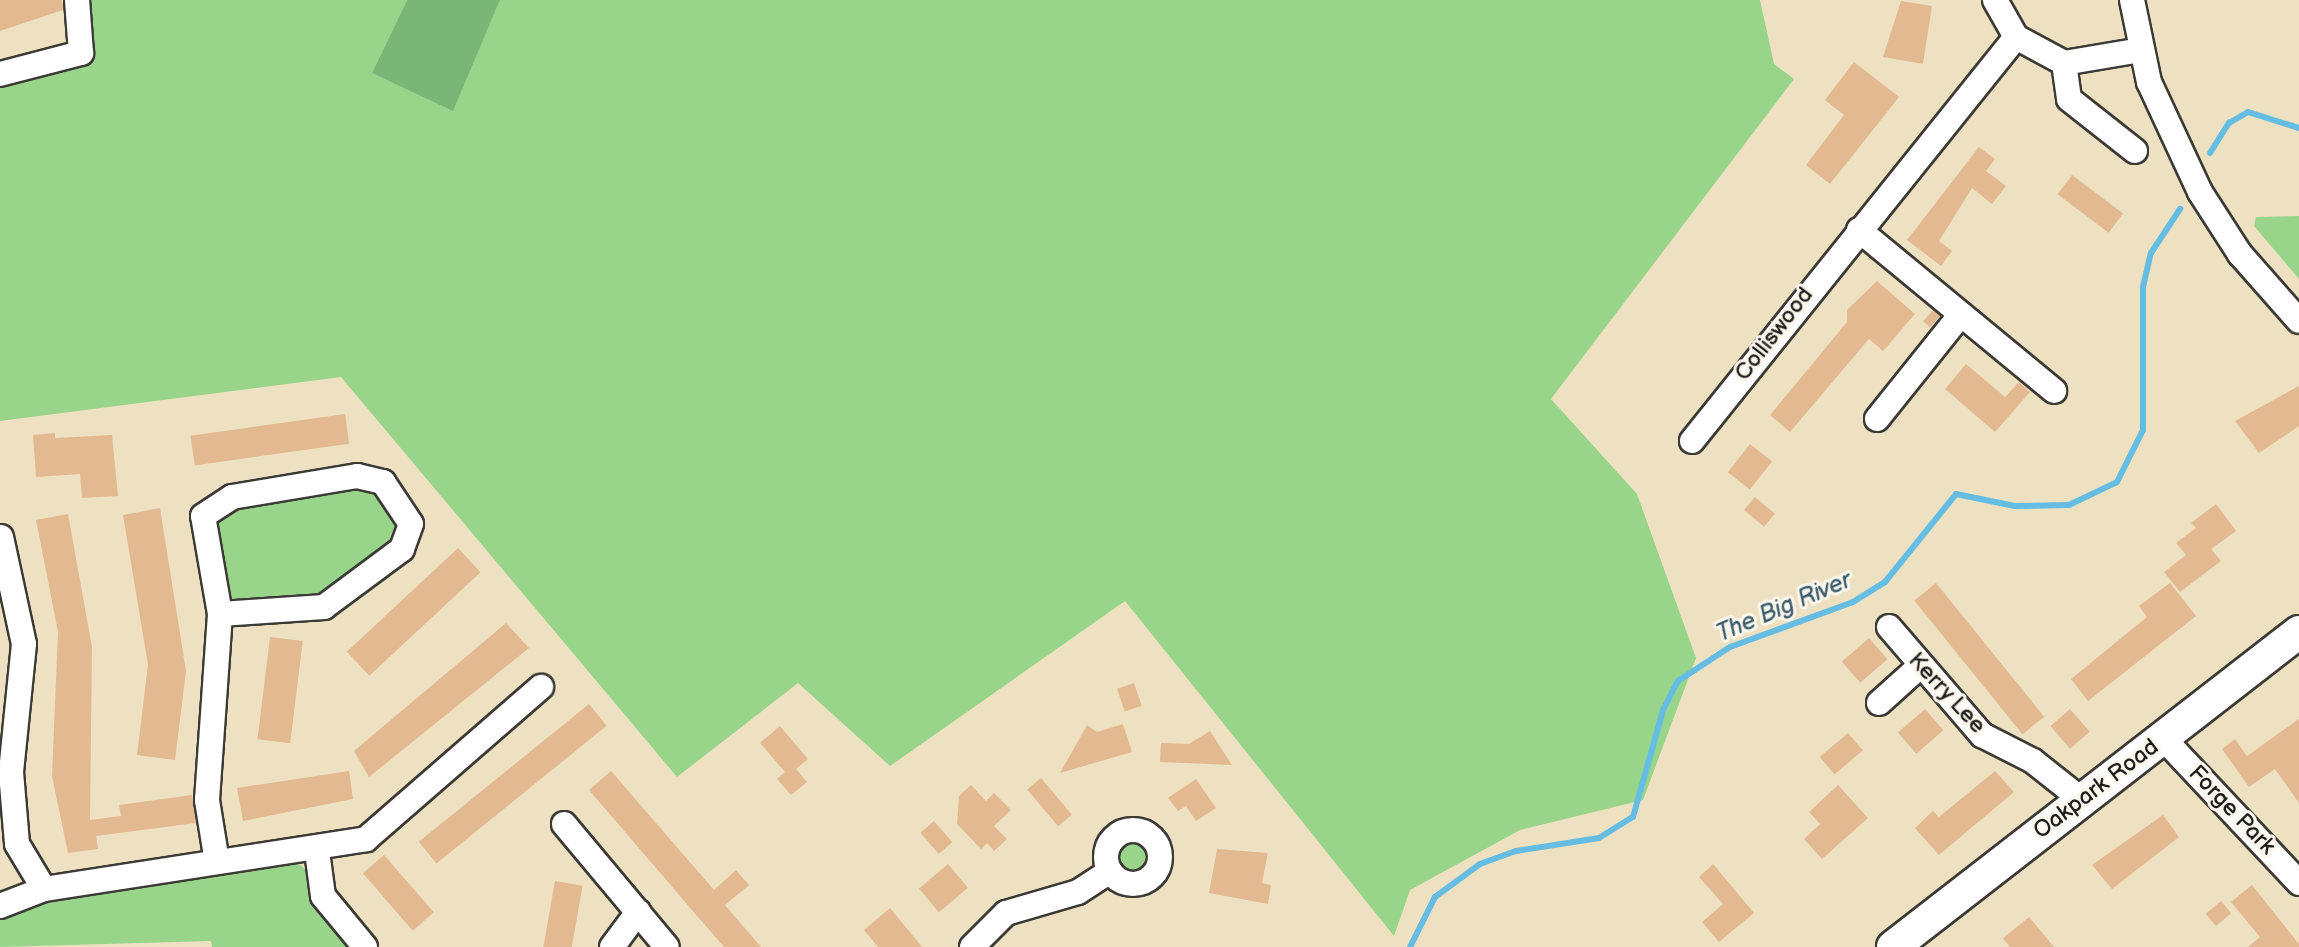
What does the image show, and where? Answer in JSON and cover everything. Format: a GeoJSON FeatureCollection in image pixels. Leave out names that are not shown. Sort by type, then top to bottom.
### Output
{"type":"FeatureCollection","features":[{"type":"Feature","properties":{"kind":"main road","name":"Oakpark Road"},"geometry":{"type":"LineString","coordinates":[[1893,947],[2299,632]]}},
{"type":"Feature","properties":{"kind":"street"},"geometry":{"type":"LineString","coordinates":[[0,74],[81,53],[77,0]]}},
{"type":"Feature","properties":{"kind":"street"},"geometry":{"type":"LineString","coordinates":[[1994,0],[2016,37],[2064,63],[2141,50]]}},
{"type":"Feature","properties":{"kind":"street"},"geometry":{"type":"LineString","coordinates":[[2132,0],[2141,50],[2200,192],[2240,254],[2299,321]]}},
{"type":"Feature","properties":{"kind":"street","name":"Colliswood"},"geometry":{"type":"LineString","coordinates":[[1692,441],[1858,230],[2016,37]]}},
{"type":"Feature","properties":{"kind":"street"},"geometry":{"type":"LineString","coordinates":[[2064,63],[2069,99],[2135,151]]}},
{"type":"Feature","properties":{"kind":"street"},"geometry":{"type":"LineString","coordinates":[[1858,230],[2054,391]]}},
{"type":"Feature","properties":{"kind":"street"},"geometry":{"type":"LineString","coordinates":[[1877,419],[1961,314]]}},
{"type":"Feature","properties":{"kind":"street"},"geometry":{"type":"LineString","coordinates":[[217,862],[207,800],[220,614],[201,527],[210,508],[232,497],[357,476],[383,482],[411,524],[402,549],[324,607],[220,614]]}},
{"type":"Feature","properties":{"kind":"street"},"geometry":{"type":"LineString","coordinates":[[1,537],[24,644],[11,772],[18,844],[44,889]]}},
{"type":"Feature","properties":{"kind":"street","name":"Kerry Lee"},"geometry":{"type":"LineString","coordinates":[[1889,627],[1919,667],[1982,735],[2033,761],[2081,799]]}},
{"type":"Feature","properties":{"kind":"street"},"geometry":{"type":"LineString","coordinates":[[1879,703],[1919,667]]}},
{"type":"Feature","properties":{"kind":"street"},"geometry":{"type":"LineString","coordinates":[[0,905],[44,889],[217,862],[317,851],[366,839],[541,687]]}},
{"type":"Feature","properties":{"kind":"street","name":"Forge Park"},"geometry":{"type":"LineString","coordinates":[[2163,738],[2299,883]]}},
{"type":"Feature","properties":{"kind":"street"},"geometry":{"type":"LineString","coordinates":[[565,824],[667,947]]}},
{"type":"Feature","properties":{"kind":"street"},"geometry":{"type":"LineString","coordinates":[[317,851],[323,896],[365,947]]}},
{"type":"Feature","properties":{"kind":"street"},"geometry":{"type":"LineString","coordinates":[[972,947],[1006,913],[1078,892],[1110,871]]}},
{"type":"Feature","properties":{"kind":"street"},"geometry":{"type":"LineString","coordinates":[[612,947],[638,912]]}},
{"type":"Feature","properties":{"kind":"green space"},"geometry":{"type":"Polygon","coordinates":[[[87,0],[407,0],[372,73],[453,109],[500,0],[1760,0],[1774,64],[1794,79],[1551,399],[1637,494],[1696,658],[1643,800],[1520,830],[1410,890],[1394,936],[1125,601],[890,766],[798,683],[677,777],[341,377],[0,421],[0,82],[95,56],[87,0]]]}},
{"type":"Feature","properties":{"kind":"green space"},"geometry":{"type":"Polygon","coordinates":[[[407,0],[500,0],[453,111],[372,73],[407,0]]]}},
{"type":"Feature","properties":{"kind":"green space"},"geometry":{"type":"Polygon","coordinates":[[[2299,216],[2299,279],[2254,226],[2256,217],[2299,216]]]}},
{"type":"Feature","properties":{"kind":"green space"},"geometry":{"type":"Polygon","coordinates":[[[367,488],[381,496],[400,525],[398,537],[316,600],[239,605],[226,597],[214,514],[226,507],[367,488]]]}},
{"type":"Feature","properties":{"kind":"green space"},"geometry":{"type":"Polygon","coordinates":[[[1133,840],[1145,845],[1150,857],[1145,869],[1133,874],[1121,869],[1116,857],[1121,845],[1133,840]]]}},
{"type":"Feature","properties":{"kind":"green space"},"geometry":{"type":"Polygon","coordinates":[[[295,861],[309,872],[352,947],[212,947],[211,941],[0,947],[0,917],[57,894],[295,861]]]}},
{"type":"Feature","properties":{"kind":"building"},"geometry":{"type":"Polygon","coordinates":[[[0,0],[62,0],[63,10],[0,31],[0,0]]]}},
{"type":"Feature","properties":{"kind":"building"},"geometry":{"type":"Polygon","coordinates":[[[1901,1],[1932,6],[1923,64],[1883,57],[1901,1]]]}},
{"type":"Feature","properties":{"kind":"building"},"geometry":{"type":"Polygon","coordinates":[[[1854,62],[1899,97],[1830,184],[1806,165],[1844,115],[1825,100],[1854,62]]]}},
{"type":"Feature","properties":{"kind":"building"},"geometry":{"type":"Polygon","coordinates":[[[1979,147],[1995,159],[1986,171],[2006,186],[1992,204],[1972,188],[1939,241],[1952,251],[1941,266],[1907,240],[1979,147]]]}},
{"type":"Feature","properties":{"kind":"building"},"geometry":{"type":"Polygon","coordinates":[[[2072,175],[2123,214],[2109,233],[2058,194],[2072,175]]]}},
{"type":"Feature","properties":{"kind":"building"},"geometry":{"type":"Polygon","coordinates":[[[1877,281],[1915,314],[1883,351],[1869,339],[1790,432],[1770,415],[1847,322],[1847,310],[1877,281]]]}},
{"type":"Feature","properties":{"kind":"building"},"geometry":{"type":"Polygon","coordinates":[[[1933,310],[1940,316],[1930,327],[1923,321],[1933,310]]]}},
{"type":"Feature","properties":{"kind":"building"},"geometry":{"type":"Polygon","coordinates":[[[1966,364],[2005,397],[2019,382],[2030,392],[1995,432],[1945,389],[1966,364]]]}},
{"type":"Feature","properties":{"kind":"building"},"geometry":{"type":"Polygon","coordinates":[[[2299,386],[2299,426],[2259,453],[2235,421],[2299,386]]]}},
{"type":"Feature","properties":{"kind":"building"},"geometry":{"type":"Polygon","coordinates":[[[345,414],[349,444],[195,465],[191,436],[345,414]]]}},
{"type":"Feature","properties":{"kind":"building"},"geometry":{"type":"Polygon","coordinates":[[[55,433],[55,438],[112,435],[118,496],[82,498],[80,474],[36,477],[33,435],[55,433]]]}},
{"type":"Feature","properties":{"kind":"building"},"geometry":{"type":"Polygon","coordinates":[[[1750,444],[1772,461],[1750,490],[1728,472],[1750,444]]]}},
{"type":"Feature","properties":{"kind":"building"},"geometry":{"type":"Polygon","coordinates":[[[1755,497],[1775,514],[1764,527],[1744,510],[1755,497]]]}},
{"type":"Feature","properties":{"kind":"building"},"geometry":{"type":"Polygon","coordinates":[[[2216,504],[2236,531],[2211,549],[2221,561],[2180,592],[2164,572],[2186,555],[2176,543],[2196,528],[2191,523],[2216,504]]]}},
{"type":"Feature","properties":{"kind":"building"},"geometry":{"type":"Polygon","coordinates":[[[160,508],[186,671],[175,760],[137,755],[148,665],[123,515],[160,508]]]}},
{"type":"Feature","properties":{"kind":"building"},"geometry":{"type":"Polygon","coordinates":[[[68,514],[92,647],[90,820],[121,816],[119,805],[192,795],[196,823],[96,836],[98,849],[68,853],[52,776],[58,632],[36,520],[68,514]]]}},
{"type":"Feature","properties":{"kind":"building"},"geometry":{"type":"Polygon","coordinates":[[[458,548],[481,572],[369,676],[347,652],[458,548]]]}},
{"type":"Feature","properties":{"kind":"building"},"geometry":{"type":"Polygon","coordinates":[[[1936,583],[2044,717],[2022,734],[1914,601],[1936,583]]]}},
{"type":"Feature","properties":{"kind":"building"},"geometry":{"type":"Polygon","coordinates":[[[2170,583],[2196,616],[2088,701],[2071,679],[2147,617],[2139,606],[2170,583]]]}},
{"type":"Feature","properties":{"kind":"building"},"geometry":{"type":"Polygon","coordinates":[[[506,623],[529,648],[369,777],[354,751],[506,623]]]}},
{"type":"Feature","properties":{"kind":"building"},"geometry":{"type":"Polygon","coordinates":[[[270,637],[303,641],[290,743],[257,739],[270,637]]]}},
{"type":"Feature","properties":{"kind":"building"},"geometry":{"type":"Polygon","coordinates":[[[1869,638],[1887,659],[1860,683],[1842,662],[1869,638]]]}},
{"type":"Feature","properties":{"kind":"building"},"geometry":{"type":"Polygon","coordinates":[[[1134,683],[1142,706],[1125,712],[1117,689],[1134,683]]]}},
{"type":"Feature","properties":{"kind":"building"},"geometry":{"type":"Polygon","coordinates":[[[589,704],[607,726],[436,864],[419,842],[589,704]]]}},
{"type":"Feature","properties":{"kind":"building"},"geometry":{"type":"Polygon","coordinates":[[[1925,709],[1943,730],[1916,754],[1898,733],[1925,709]]]}},
{"type":"Feature","properties":{"kind":"building"},"geometry":{"type":"Polygon","coordinates":[[[2070,709],[2090,732],[2070,749],[2050,726],[2070,709]]]}},
{"type":"Feature","properties":{"kind":"building"},"geometry":{"type":"Polygon","coordinates":[[[2299,719],[2299,803],[2275,769],[2249,787],[2222,749],[2235,739],[2247,756],[2299,719]]]}},
{"type":"Feature","properties":{"kind":"building"},"geometry":{"type":"Polygon","coordinates":[[[1123,724],[1132,752],[1060,773],[1087,725],[1097,732],[1123,724]]]}},
{"type":"Feature","properties":{"kind":"building"},"geometry":{"type":"Polygon","coordinates":[[[780,726],[808,759],[796,769],[807,782],[791,795],[777,779],[785,772],[760,743],[780,726]]]}},
{"type":"Feature","properties":{"kind":"building"},"geometry":{"type":"Polygon","coordinates":[[[1210,731],[1232,765],[1160,762],[1161,743],[1189,744],[1210,731]]]}},
{"type":"Feature","properties":{"kind":"building"},"geometry":{"type":"Polygon","coordinates":[[[1848,733],[1863,751],[1834,774],[1820,757],[1848,733]]]}},
{"type":"Feature","properties":{"kind":"building"},"geometry":{"type":"Polygon","coordinates":[[[349,771],[353,799],[243,821],[237,788],[349,771]]]}},
{"type":"Feature","properties":{"kind":"building"},"geometry":{"type":"Polygon","coordinates":[[[611,771],[714,890],[736,870],[749,885],[725,905],[761,947],[724,947],[589,790],[611,771]]]}},
{"type":"Feature","properties":{"kind":"building"},"geometry":{"type":"Polygon","coordinates":[[[1995,771],[2014,792],[1939,855],[1915,828],[1933,811],[1939,817],[1995,771]]]}},
{"type":"Feature","properties":{"kind":"building"},"geometry":{"type":"Polygon","coordinates":[[[1041,778],[1072,815],[1058,826],[1027,790],[1041,778]]]}},
{"type":"Feature","properties":{"kind":"building"},"geometry":{"type":"Polygon","coordinates":[[[1196,779],[1216,808],[1196,821],[1186,806],[1178,811],[1168,798],[1196,779]]]}},
{"type":"Feature","properties":{"kind":"building"},"geometry":{"type":"Polygon","coordinates":[[[971,785],[986,801],[994,793],[1011,810],[994,826],[1007,839],[994,851],[987,843],[981,849],[957,824],[959,796],[971,785]]]}},
{"type":"Feature","properties":{"kind":"building"},"geometry":{"type":"Polygon","coordinates":[[[1838,785],[1868,818],[1822,859],[1804,839],[1820,824],[1809,812],[1838,785]]]}},
{"type":"Feature","properties":{"kind":"building"},"geometry":{"type":"Polygon","coordinates":[[[2163,815],[2179,837],[2112,889],[2092,865],[2163,815]]]}},
{"type":"Feature","properties":{"kind":"building"},"geometry":{"type":"Polygon","coordinates":[[[934,821],[952,842],[939,854],[920,833],[934,821]]]}},
{"type":"Feature","properties":{"kind":"building"},"geometry":{"type":"Polygon","coordinates":[[[1217,849],[1268,853],[1262,883],[1271,885],[1268,904],[1209,893],[1217,849]]]}},
{"type":"Feature","properties":{"kind":"building"},"geometry":{"type":"Polygon","coordinates":[[[384,855],[434,912],[413,931],[363,873],[384,855]]]}},
{"type":"Feature","properties":{"kind":"building"},"geometry":{"type":"Polygon","coordinates":[[[948,864],[968,888],[939,912],[919,888],[948,864]]]}},
{"type":"Feature","properties":{"kind":"building"},"geometry":{"type":"Polygon","coordinates":[[[1713,864],[1754,913],[1719,942],[1702,922],[1723,904],[1699,877],[1713,864]]]}},
{"type":"Feature","properties":{"kind":"building"},"geometry":{"type":"Polygon","coordinates":[[[555,881],[583,886],[572,947],[543,947],[555,881]]]}},
{"type":"Feature","properties":{"kind":"building"},"geometry":{"type":"Polygon","coordinates":[[[2252,885],[2299,947],[2248,947],[2260,937],[2231,902],[2252,885]]]}},
{"type":"Feature","properties":{"kind":"building"},"geometry":{"type":"Polygon","coordinates":[[[2221,901],[2231,913],[2216,926],[2206,914],[2221,901]]]}},
{"type":"Feature","properties":{"kind":"building"},"geometry":{"type":"Polygon","coordinates":[[[890,908],[922,947],[878,947],[864,930],[890,908]]]}},
{"type":"Feature","properties":{"kind":"building"},"geometry":{"type":"Polygon","coordinates":[[[2029,917],[2054,947],[2010,947],[2003,938],[2029,917]]]}},
{"type":"Feature","properties":{"kind":"waterway","name":"The Big River"},"geometry":{"type":"LineString","coordinates":[[2210,153],[2229,123],[2248,112],[2299,128]]}},
{"type":"Feature","properties":{"kind":"waterway","name":"The Big River"},"geometry":{"type":"LineString","coordinates":[[1410,947],[1435,897],[1480,864],[1516,851],[1599,838],[1633,817],[1663,710],[1678,681],[1730,647],[1853,602],[1885,582],[1956,494],[2015,506],[2069,505],[2117,482],[2143,430],[2143,287],[2151,253],[2180,209]]}}]}
